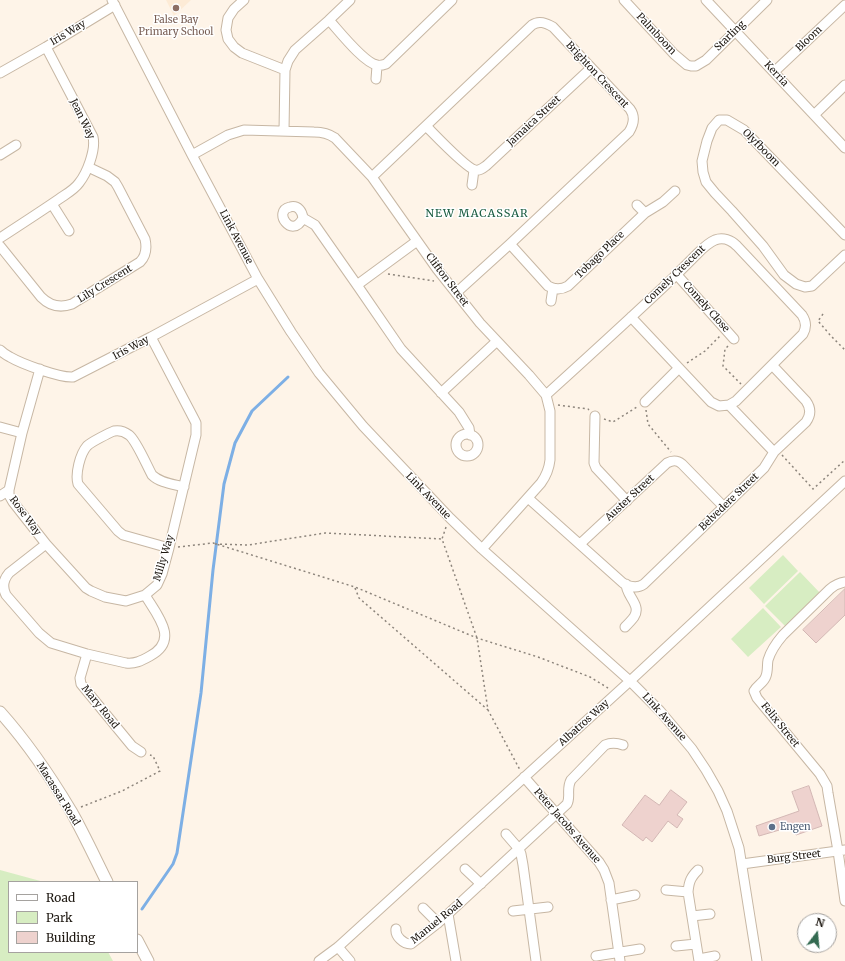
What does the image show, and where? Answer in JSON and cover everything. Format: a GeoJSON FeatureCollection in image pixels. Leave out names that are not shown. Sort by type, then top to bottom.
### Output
{"type":"FeatureCollection","features":[{"type":"Feature","properties":{"kind":"main road","name":"Macassar Road"},"geometry":{"type":"LineString","coordinates":[[0,712],[25,743],[70,811],[106,881]]}},
{"type":"Feature","properties":{"kind":"main road"},"geometry":{"type":"LineString","coordinates":[[138,942],[148,961]]}},
{"type":"Feature","properties":{"kind":"street"},"geometry":{"type":"LineString","coordinates":[[244,0],[234,9],[228,18],[226,30],[228,39],[234,47],[242,53],[285,70]]}},
{"type":"Feature","properties":{"kind":"street"},"geometry":{"type":"LineString","coordinates":[[284,131],[285,70],[288,61],[295,50],[350,0]]}},
{"type":"Feature","properties":{"kind":"street"},"geometry":{"type":"LineString","coordinates":[[329,20],[363,57],[378,66],[386,64],[452,0]]}},
{"type":"Feature","properties":{"kind":"street","name":"Palmboom"},"geometry":{"type":"LineString","coordinates":[[624,0],[674,54],[687,65],[691,66]]}},
{"type":"Feature","properties":{"kind":"street","name":"Kerria"},"geometry":{"type":"LineString","coordinates":[[706,0],[845,148]]}},
{"type":"Feature","properties":{"kind":"street","name":"Starling"},"geometry":{"type":"LineString","coordinates":[[691,66],[696,66],[706,60],[767,0]]}},
{"type":"Feature","properties":{"kind":"street","name":"Iris Way"},"geometry":{"type":"LineString","coordinates":[[0,73],[46,47],[114,2]]}},
{"type":"Feature","properties":{"kind":"street","name":"Link Avenue"},"geometry":{"type":"LineString","coordinates":[[114,2],[192,155],[258,278],[291,332],[319,373],[363,426],[450,518],[482,549],[630,681],[660,711],[692,749],[718,790],[740,848],[757,961]]}},
{"type":"Feature","properties":{"kind":"street","name":"Bloom"},"geometry":{"type":"LineString","coordinates":[[774,72],[845,5]]}},
{"type":"Feature","properties":{"kind":"street","name":"Brighton Crescent"},"geometry":{"type":"LineString","coordinates":[[372,177],[534,23],[543,22],[553,27],[630,109],[633,119],[629,132],[456,293]]}},
{"type":"Feature","properties":{"kind":"street","name":"Jean Way"},"geometry":{"type":"LineString","coordinates":[[0,238],[74,188],[79,183],[88,167],[94,147],[93,137],[46,47]]}},
{"type":"Feature","properties":{"kind":"street"},"geometry":{"type":"LineString","coordinates":[[376,79],[378,66]]}},
{"type":"Feature","properties":{"kind":"street","name":"Jamaica Street"},"geometry":{"type":"LineString","coordinates":[[474,170],[478,170],[487,165],[591,68]]}},
{"type":"Feature","properties":{"kind":"street"},"geometry":{"type":"LineString","coordinates":[[814,114],[845,85]]}},
{"type":"Feature","properties":{"kind":"street","name":"Olyfboom"},"geometry":{"type":"LineString","coordinates":[[845,235],[744,130],[727,120],[719,120],[712,128],[702,160],[706,182],[763,246],[784,275],[796,284],[805,287],[812,286],[845,254]]}},
{"type":"Feature","properties":{"kind":"street"},"geometry":{"type":"LineString","coordinates":[[426,126],[461,160],[474,170],[472,185]]}},
{"type":"Feature","properties":{"kind":"street","name":"Clifton Street"},"geometry":{"type":"LineString","coordinates":[[192,155],[210,144],[244,130],[314,132],[324,133],[335,138],[372,177],[448,283],[480,323],[529,376],[547,400]]}},
{"type":"Feature","properties":{"kind":"street"},"geometry":{"type":"LineString","coordinates":[[0,155],[16,145]]}},
{"type":"Feature","properties":{"kind":"street","name":"Lily Crescent"},"geometry":{"type":"LineString","coordinates":[[0,246],[41,297],[49,303],[58,306],[67,306],[72,304],[140,262],[146,251],[146,243],[118,187],[111,178],[88,167]]}},
{"type":"Feature","properties":{"kind":"street","name":"Tobago Place"},"geometry":{"type":"LineString","coordinates":[[552,288],[564,288],[568,286],[645,213],[663,202],[675,191]]}},
{"type":"Feature","properties":{"kind":"street"},"geometry":{"type":"LineString","coordinates":[[52,204],[69,231]]}},
{"type":"Feature","properties":{"kind":"street"},"geometry":{"type":"LineString","coordinates":[[637,205],[645,213]]}},
{"type":"Feature","properties":{"kind":"street"},"geometry":{"type":"LineString","coordinates":[[303,218],[315,225],[401,349],[459,412],[468,428],[470,435]]}},
{"type":"Feature","properties":{"kind":"street","name":"Comely Crescent"},"geometry":{"type":"LineString","coordinates":[[547,400],[709,243],[716,239],[722,239],[733,242],[802,315],[806,323],[806,330],[803,334],[736,401],[729,405]]}},
{"type":"Feature","properties":{"kind":"street"},"geometry":{"type":"LineString","coordinates":[[357,285],[417,241]]}},
{"type":"Feature","properties":{"kind":"street"},"geometry":{"type":"LineString","coordinates":[[510,244],[543,281],[552,288],[551,301]]}},
{"type":"Feature","properties":{"kind":"street","name":"Comely Close"},"geometry":{"type":"LineString","coordinates":[[677,275],[727,329],[734,339]]}},
{"type":"Feature","properties":{"kind":"street","name":"Iris Way"},"geometry":{"type":"LineString","coordinates":[[0,350],[12,358],[40,369],[66,377],[73,377],[152,337],[258,278]]}},
{"type":"Feature","properties":{"kind":"street"},"geometry":{"type":"LineString","coordinates":[[631,317],[711,402],[719,406],[729,405],[776,451]]}},
{"type":"Feature","properties":{"kind":"street","name":"Milly Way"},"geometry":{"type":"LineString","coordinates":[[145,595],[152,590],[159,580],[169,548],[196,435],[196,424],[194,419],[152,337]]}},
{"type":"Feature","properties":{"kind":"street"},"geometry":{"type":"LineString","coordinates":[[441,393],[497,341]]}},
{"type":"Feature","properties":{"kind":"street","name":"Belvedere Street"},"geometry":{"type":"LineString","coordinates":[[626,584],[636,587],[644,584],[764,468],[776,451],[806,422],[809,416],[809,405],[772,365]]}},
{"type":"Feature","properties":{"kind":"street"},"geometry":{"type":"LineString","coordinates":[[645,402],[679,368]]}},
{"type":"Feature","properties":{"kind":"street","name":"Rose Way"},"geometry":{"type":"LineString","coordinates":[[40,369],[22,434],[9,495],[46,544],[86,588],[105,597],[126,601],[145,595]]}},
{"type":"Feature","properties":{"kind":"street"},"geometry":{"type":"LineString","coordinates":[[482,549],[544,478],[550,460],[550,411],[547,400]]}},
{"type":"Feature","properties":{"kind":"street"},"geometry":{"type":"LineString","coordinates":[[595,416],[594,463],[596,468],[627,501]]}},
{"type":"Feature","properties":{"kind":"street"},"geometry":{"type":"LineString","coordinates":[[0,427],[22,434]]}},
{"type":"Feature","properties":{"kind":"street"},"geometry":{"type":"LineString","coordinates":[[169,548],[123,534],[118,531],[78,484],[76,480],[78,466],[81,456],[87,446],[114,431],[120,431],[128,434],[134,440],[152,475],[160,480],[184,488]]}},
{"type":"Feature","properties":{"kind":"street","name":"Auster Street"},"geometry":{"type":"LineString","coordinates":[[580,544],[668,463],[674,460],[681,463]]}},
{"type":"Feature","properties":{"kind":"street"},"geometry":{"type":"LineString","coordinates":[[681,463],[724,508]]}},
{"type":"Feature","properties":{"kind":"street","name":"Albatros Way"},"geometry":{"type":"LineString","coordinates":[[319,961],[338,947],[617,693],[845,481]]}},
{"type":"Feature","properties":{"kind":"street"},"geometry":{"type":"LineString","coordinates":[[0,496],[9,490]]}},
{"type":"Feature","properties":{"kind":"street"},"geometry":{"type":"LineString","coordinates":[[528,498],[626,584],[626,590],[636,605],[636,609],[635,616],[625,627]]}},
{"type":"Feature","properties":{"kind":"street"},"geometry":{"type":"LineString","coordinates":[[46,544],[9,573],[3,586],[6,595],[39,633],[51,643],[87,654],[126,663],[141,661],[156,653],[160,649],[165,638],[163,625],[145,595]]}},
{"type":"Feature","properties":{"kind":"street","name":"Felix Street"},"geometry":{"type":"LineString","coordinates":[[842,851],[824,780],[757,698],[754,691],[756,687],[764,681],[768,659],[776,642],[830,589],[845,582]]}},
{"type":"Feature","properties":{"kind":"street","name":"Mary Road"},"geometry":{"type":"LineString","coordinates":[[87,654],[80,678],[81,684],[132,746],[141,752]]}},
{"type":"Feature","properties":{"kind":"street","name":"Manuel Road"},"geometry":{"type":"LineString","coordinates":[[396,929],[395,932],[397,936],[406,943],[410,944],[438,923],[568,803],[569,783],[605,746],[611,743],[623,745]]}},
{"type":"Feature","properties":{"kind":"street","name":"Peter Jacobs Avenue"},"geometry":{"type":"LineString","coordinates":[[524,777],[600,862],[607,877],[619,957]]}},
{"type":"Feature","properties":{"kind":"street"},"geometry":{"type":"LineString","coordinates":[[506,834],[519,849],[523,865],[536,961]]}},
{"type":"Feature","properties":{"kind":"street"},"geometry":{"type":"LineString","coordinates":[[842,851],[845,902]]}},
{"type":"Feature","properties":{"kind":"street","name":"Burg Street"},"geometry":{"type":"LineString","coordinates":[[742,864],[842,851]]}},
{"type":"Feature","properties":{"kind":"street"},"geometry":{"type":"LineString","coordinates":[[465,869],[481,884]]}},
{"type":"Feature","properties":{"kind":"street"},"geometry":{"type":"LineString","coordinates":[[698,870],[688,884],[688,892],[699,960],[715,956]]}},
{"type":"Feature","properties":{"kind":"street"},"geometry":{"type":"LineString","coordinates":[[666,890],[688,892]]}},
{"type":"Feature","properties":{"kind":"street"},"geometry":{"type":"LineString","coordinates":[[611,900],[635,895]]}},
{"type":"Feature","properties":{"kind":"street"},"geometry":{"type":"LineString","coordinates":[[512,911],[548,907]]}},
{"type":"Feature","properties":{"kind":"street"},"geometry":{"type":"LineString","coordinates":[[424,908],[438,923]]}},
{"type":"Feature","properties":{"kind":"street"},"geometry":{"type":"LineString","coordinates":[[448,914],[456,961]]}},
{"type":"Feature","properties":{"kind":"street"},"geometry":{"type":"LineString","coordinates":[[692,916],[710,914]]}},
{"type":"Feature","properties":{"kind":"street"},"geometry":{"type":"LineString","coordinates":[[676,946],[696,944]]}},
{"type":"Feature","properties":{"kind":"street"},"geometry":{"type":"LineString","coordinates":[[338,947],[350,961]]}},
{"type":"Feature","properties":{"kind":"street"},"geometry":{"type":"LineString","coordinates":[[596,956],[619,957],[640,949]]}},
{"type":"Feature","properties":{"kind":"path"},"geometry":{"type":"LineString","coordinates":[[375,272],[448,283]]}},
{"type":"Feature","properties":{"kind":"path"},"geometry":{"type":"LineString","coordinates":[[823,314],[818,321],[845,350]]}},
{"type":"Feature","properties":{"kind":"path"},"geometry":{"type":"LineString","coordinates":[[679,368],[705,351],[727,329]]}},
{"type":"Feature","properties":{"kind":"path"},"geometry":{"type":"LineString","coordinates":[[725,349],[723,366],[747,390]]}},
{"type":"Feature","properties":{"kind":"path"},"geometry":{"type":"LineString","coordinates":[[547,400],[588,409],[595,416],[613,422],[645,402],[648,424],[681,463]]}},
{"type":"Feature","properties":{"kind":"path"},"geometry":{"type":"LineString","coordinates":[[776,451],[813,489],[845,460]]}},
{"type":"Feature","properties":{"kind":"path"},"geometry":{"type":"LineString","coordinates":[[450,518],[442,539],[477,638],[488,710],[524,777]]}},
{"type":"Feature","properties":{"kind":"path"},"geometry":{"type":"LineString","coordinates":[[169,548],[213,543],[248,545],[325,533],[442,539]]}},
{"type":"Feature","properties":{"kind":"path"},"geometry":{"type":"LineString","coordinates":[[213,543],[355,587],[477,638],[538,657],[590,677],[617,693]]}},
{"type":"Feature","properties":{"kind":"path"},"geometry":{"type":"LineString","coordinates":[[355,587],[359,598],[488,710]]}},
{"type":"Feature","properties":{"kind":"path"},"geometry":{"type":"LineString","coordinates":[[70,811],[122,791],[160,771],[153,756],[141,752]]}},
{"type":"Feature","properties":{"kind":"shaded area","name":"False Bay Primary School"},"geometry":{"type":"Polygon","coordinates":[[[166,0],[191,0],[174,16],[166,0]]]}},
{"type":"Feature","properties":{"kind":"green space"},"geometry":{"type":"Polygon","coordinates":[[[783,555],[798,571],[764,604],[749,588],[783,555]]]}},
{"type":"Feature","properties":{"kind":"green space"},"geometry":{"type":"Polygon","coordinates":[[[800,572],[821,594],[786,627],[765,606],[800,572]]]}},
{"type":"Feature","properties":{"kind":"green space"},"geometry":{"type":"Polygon","coordinates":[[[763,608],[781,627],[748,657],[731,639],[763,608]]]}},
{"type":"Feature","properties":{"kind":"green space"},"geometry":{"type":"Polygon","coordinates":[[[0,870],[40,881],[8,881],[8,953],[109,953],[113,961],[0,961],[0,870]]]}},
{"type":"Feature","properties":{"kind":"building"},"geometry":{"type":"Polygon","coordinates":[[[845,589],[845,615],[816,643],[803,630],[845,589]]]}},
{"type":"Feature","properties":{"kind":"building"},"geometry":{"type":"Polygon","coordinates":[[[809,786],[822,826],[796,835],[793,826],[759,836],[756,826],[799,811],[792,792],[809,786]]]}},
{"type":"Feature","properties":{"kind":"building"},"geometry":{"type":"Polygon","coordinates":[[[671,790],[687,802],[677,815],[683,819],[677,828],[668,821],[652,842],[646,837],[643,841],[622,825],[645,795],[659,805],[671,790]]]}},
{"type":"Feature","properties":{"kind":"waterway"},"geometry":{"type":"LineString","coordinates":[[142,909],[173,864],[177,853],[201,693],[213,570],[224,484],[235,443],[252,411],[288,377]]}},
{"type":"Feature","properties":{"kind":"place","name":"False Bay Primary School"},"geometry":{"type":"Point","coordinates":[176,8]}},
{"type":"Feature","properties":{"kind":"place","name":"Engen"},"geometry":{"type":"Point","coordinates":[772,827]}},
{"type":"Feature","properties":{"kind":"district","name":"NEW MACASSAR"},"geometry":{"type":"Point","coordinates":[477,214]}}]}
